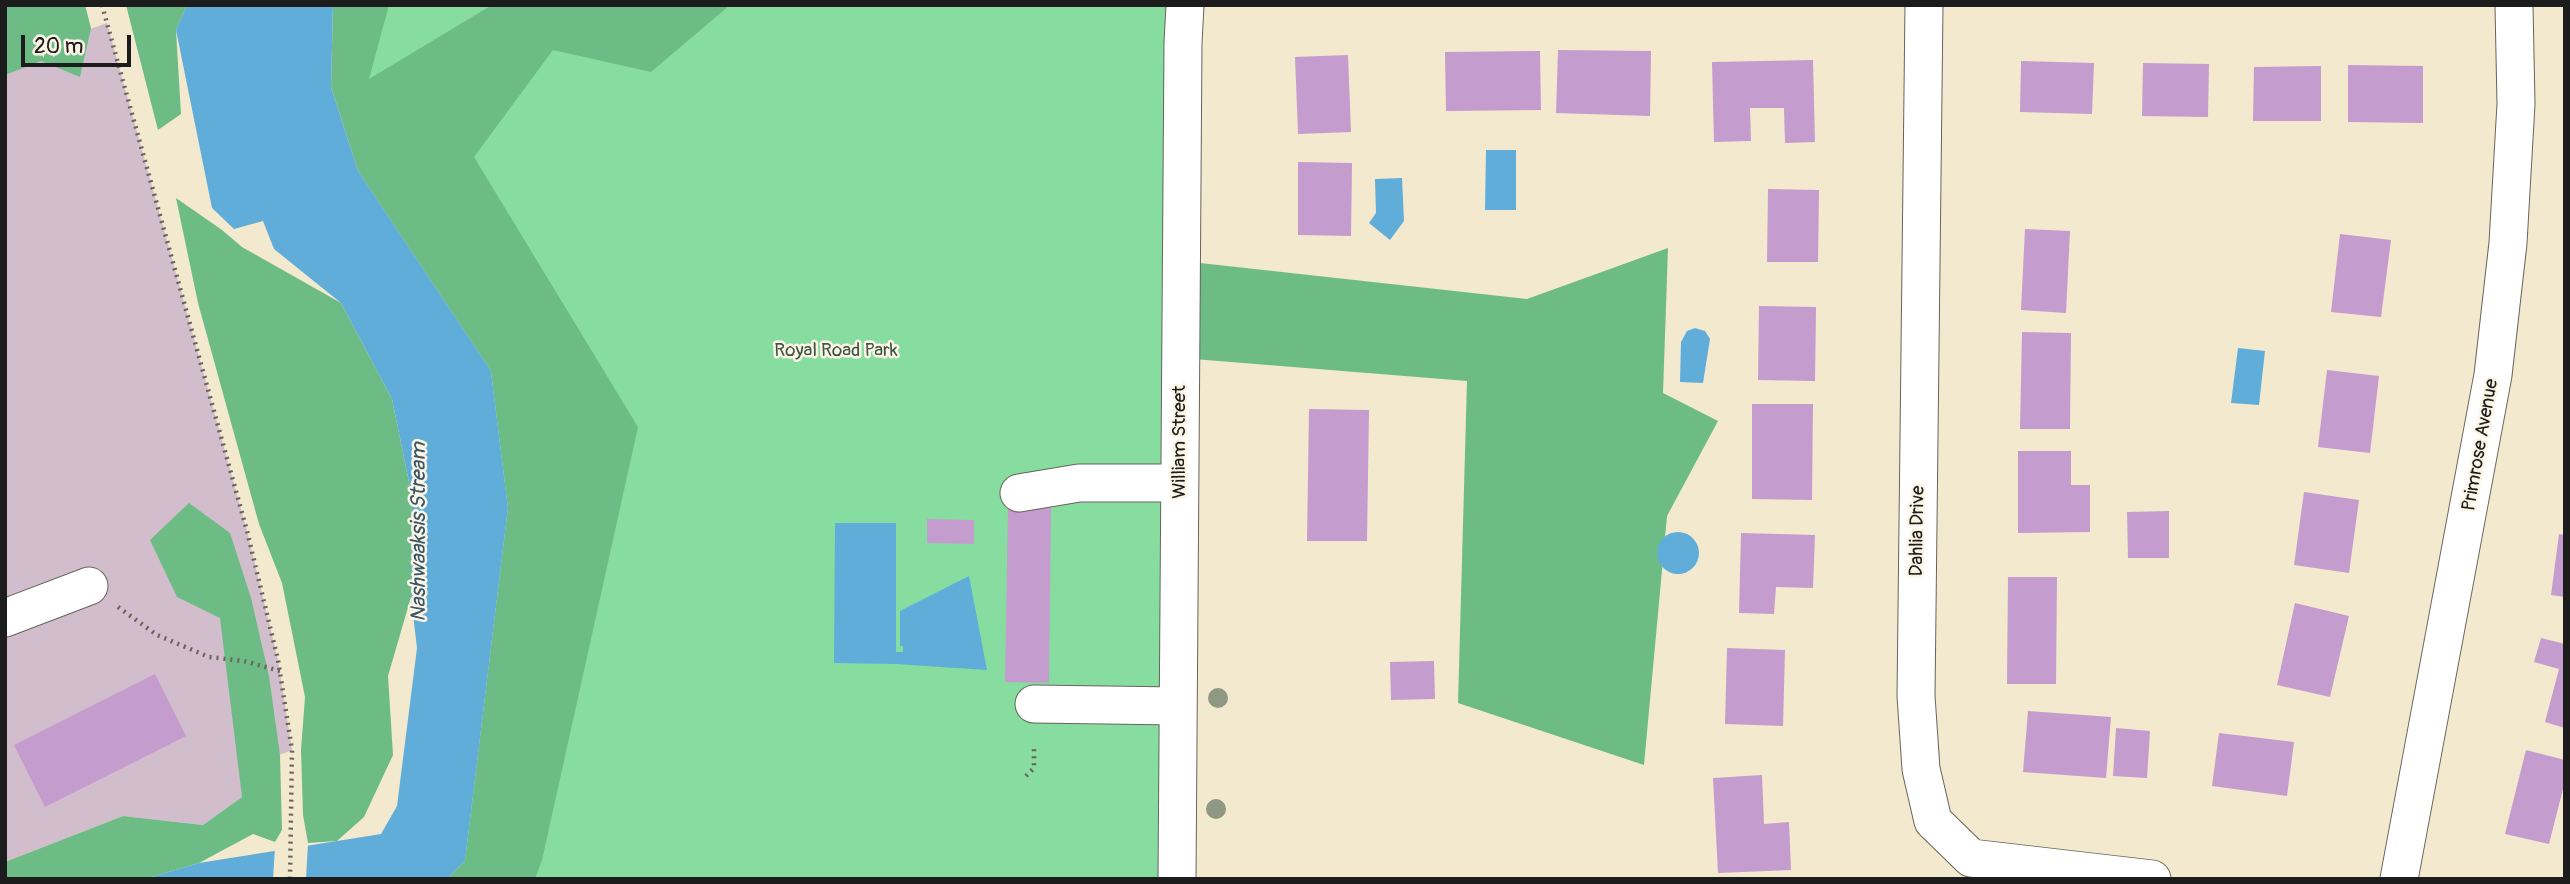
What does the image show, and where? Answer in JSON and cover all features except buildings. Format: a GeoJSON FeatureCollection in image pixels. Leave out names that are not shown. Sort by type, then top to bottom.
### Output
{"type":"FeatureCollection","features":[{"type":"Feature","properties":{"kind":"street","name":"William Street"},"geometry":{"type":"LineString","coordinates":[[1178,879],[1185,5]]}},
{"type":"Feature","properties":{"kind":"street","name":"Dahlia Drive"},"geometry":{"type":"LineString","coordinates":[[1924,5],[1916,696],[1920,769],[1933,821],[1971,858],[2152,879]]}},
{"type":"Feature","properties":{"kind":"street","name":"Primrose Avenue"},"geometry":{"type":"LineString","coordinates":[[2399,879],[2493,375],[2508,243],[2515,118],[2514,5]]}},
{"type":"Feature","properties":{"kind":"street"},"geometry":{"type":"LineString","coordinates":[[1019,493],[1079,483],[1180,483]]}},
{"type":"Feature","properties":{"kind":"street"},"geometry":{"type":"LineString","coordinates":[[5,618],[89,586]]}},
{"type":"Feature","properties":{"kind":"street"},"geometry":{"type":"LineString","coordinates":[[1034,704],[1178,706]]}},
{"type":"Feature","properties":{"kind":"path"},"geometry":{"type":"LineString","coordinates":[[102,5],[247,531],[281,671],[292,750],[290,879]]}},
{"type":"Feature","properties":{"kind":"path"},"geometry":{"type":"LineString","coordinates":[[89,586],[157,635],[209,657],[244,661],[281,671]]}},
{"type":"Feature","properties":{"kind":"path"},"geometry":{"type":"LineString","coordinates":[[1026,776],[1034,768],[1034,748]]}},
{"type":"Feature","properties":{"kind":"shaded area"},"geometry":{"type":"Polygon","coordinates":[[[107,23],[247,531],[278,660],[292,750],[240,770],[242,797],[203,825],[123,816],[5,862],[5,59],[107,23]]]}},
{"type":"Feature","properties":{"kind":"green space"},"geometry":{"type":"Polygon","coordinates":[[[5,5],[85,5],[91,28],[80,77],[41,61],[5,75],[5,5]]]}},
{"type":"Feature","properties":{"kind":"green space"},"geometry":{"type":"Polygon","coordinates":[[[126,5],[187,5],[176,30],[181,114],[158,130],[126,5]]]}},
{"type":"Feature","properties":{"kind":"green space","name":"Royal Road Park"},"geometry":{"type":"Polygon","coordinates":[[[333,5],[1185,5],[1177,879],[447,879],[465,861],[508,508],[491,371],[358,171],[333,5]]]}},
{"type":"Feature","properties":{"kind":"green space"},"geometry":{"type":"Polygon","coordinates":[[[333,5],[389,5],[369,79],[492,5],[730,5],[651,72],[553,50],[474,157],[638,427],[542,860],[535,879],[447,879],[465,861],[508,508],[491,371],[358,171],[331,87],[333,5]]]}},
{"type":"Feature","properties":{"kind":"green space"},"geometry":{"type":"Polygon","coordinates":[[[176,198],[242,247],[341,303],[392,399],[412,497],[411,597],[388,676],[393,755],[364,817],[337,841],[308,843],[303,815],[301,750],[305,697],[282,583],[259,524],[198,303],[176,198]]]}},
{"type":"Feature","properties":{"kind":"green space"},"geometry":{"type":"Polygon","coordinates":[[[1668,248],[1663,393],[1718,421],[1667,516],[1644,765],[1458,703],[1467,381],[1181,358],[1182,261],[1527,299],[1668,248]]]}},
{"type":"Feature","properties":{"kind":"green space"},"geometry":{"type":"Polygon","coordinates":[[[189,503],[230,533],[251,598],[269,676],[280,755],[282,830],[275,842],[253,834],[199,863],[145,879],[5,879],[5,862],[123,816],[203,825],[242,797],[220,618],[177,597],[150,540],[189,503]]]}},
{"type":"Feature","properties":{"kind":"water","name":"Nashwaaksis Stream"},"geometry":{"type":"Polygon","coordinates":[[[187,5],[333,5],[331,87],[358,171],[491,371],[508,508],[465,861],[447,879],[145,879],[199,863],[381,834],[397,806],[417,648],[411,597],[412,497],[392,399],[341,303],[274,249],[263,221],[234,229],[212,208],[176,30],[187,5]]]}},
{"type":"Feature","properties":{"kind":"water"},"geometry":{"type":"Polygon","coordinates":[[[1486,150],[1516,150],[1516,210],[1485,210],[1486,150]]]}},
{"type":"Feature","properties":{"kind":"water"},"geometry":{"type":"Polygon","coordinates":[[[1402,178],[1404,221],[1390,240],[1369,223],[1376,213],[1375,179],[1402,178]]]}},
{"type":"Feature","properties":{"kind":"water"},"geometry":{"type":"Polygon","coordinates":[[[1695,328],[1705,331],[1710,339],[1703,383],[1680,382],[1681,342],[1687,331],[1695,328]]]}},
{"type":"Feature","properties":{"kind":"water"},"geometry":{"type":"Polygon","coordinates":[[[2238,348],[2265,351],[2259,405],[2231,403],[2238,348]]]}},
{"type":"Feature","properties":{"kind":"water"},"geometry":{"type":"Polygon","coordinates":[[[835,523],[896,523],[896,652],[903,652],[903,646],[900,646],[900,611],[969,576],[987,670],[834,663],[835,523]]]}},
{"type":"Feature","properties":{"kind":"water"},"geometry":{"type":"Polygon","coordinates":[[[1678,532],[1693,538],[1699,553],[1693,568],[1678,574],[1663,568],[1657,553],[1663,538],[1678,532]]]}},
{"type":"Feature","properties":{"kind":"pier"},"geometry":{"type":"Polygon","coordinates":[[[308,843],[306,879],[273,879],[275,847],[308,843]]]}}]}
